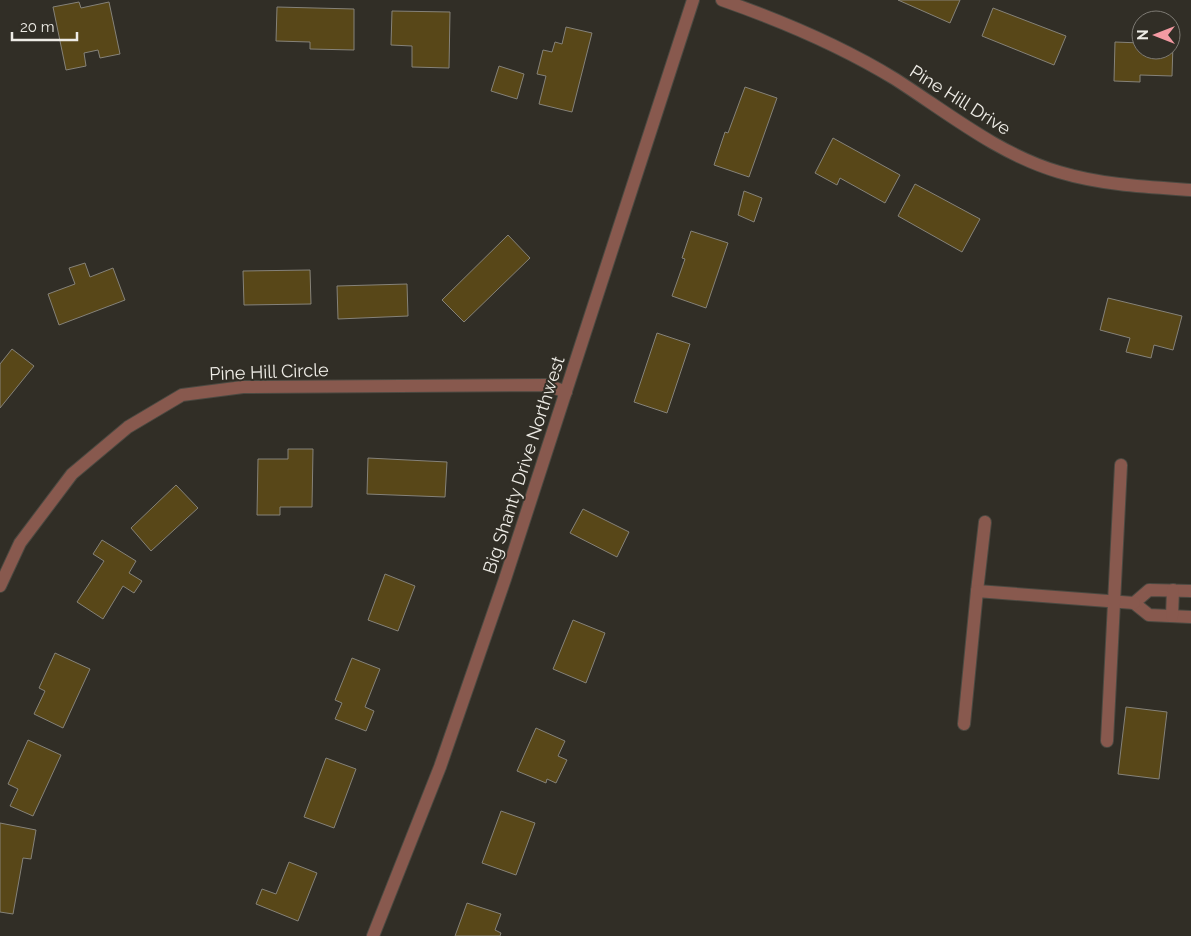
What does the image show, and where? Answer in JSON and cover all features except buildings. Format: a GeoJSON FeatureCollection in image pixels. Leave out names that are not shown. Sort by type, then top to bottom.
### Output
{"type":"FeatureCollection","features":[{"type":"Feature","properties":{"kind":"street","name":"Big Shanty Drive Northwest"},"geometry":{"type":"LineString","coordinates":[[373,936],[440,767],[566,392],[693,0]]}},
{"type":"Feature","properties":{"kind":"street","name":"Pine Hill Drive"},"geometry":{"type":"LineString","coordinates":[[722,0],[813,36],[861,59],[981,137],[1022,158],[1059,172],[1099,181],[1140,187],[1191,190]]}},
{"type":"Feature","properties":{"kind":"street","name":"Pine Hill Circle"},"geometry":{"type":"LineString","coordinates":[[0,586],[20,543],[72,474],[128,427],[182,395],[243,387],[547,385],[566,392]]}},
{"type":"Feature","properties":{"kind":"street"},"geometry":{"type":"LineString","coordinates":[[1107,741],[1121,465]]}},
{"type":"Feature","properties":{"kind":"street"},"geometry":{"type":"LineString","coordinates":[[964,724],[985,522]]}},
{"type":"Feature","properties":{"kind":"street"},"geometry":{"type":"LineString","coordinates":[[1134,602],[1149,590],[1191,591]]}},
{"type":"Feature","properties":{"kind":"street"},"geometry":{"type":"LineString","coordinates":[[1172,616],[1173,590]]}},
{"type":"Feature","properties":{"kind":"street"},"geometry":{"type":"LineString","coordinates":[[977,591],[1134,602],[1149,615],[1191,617]]}}]}
